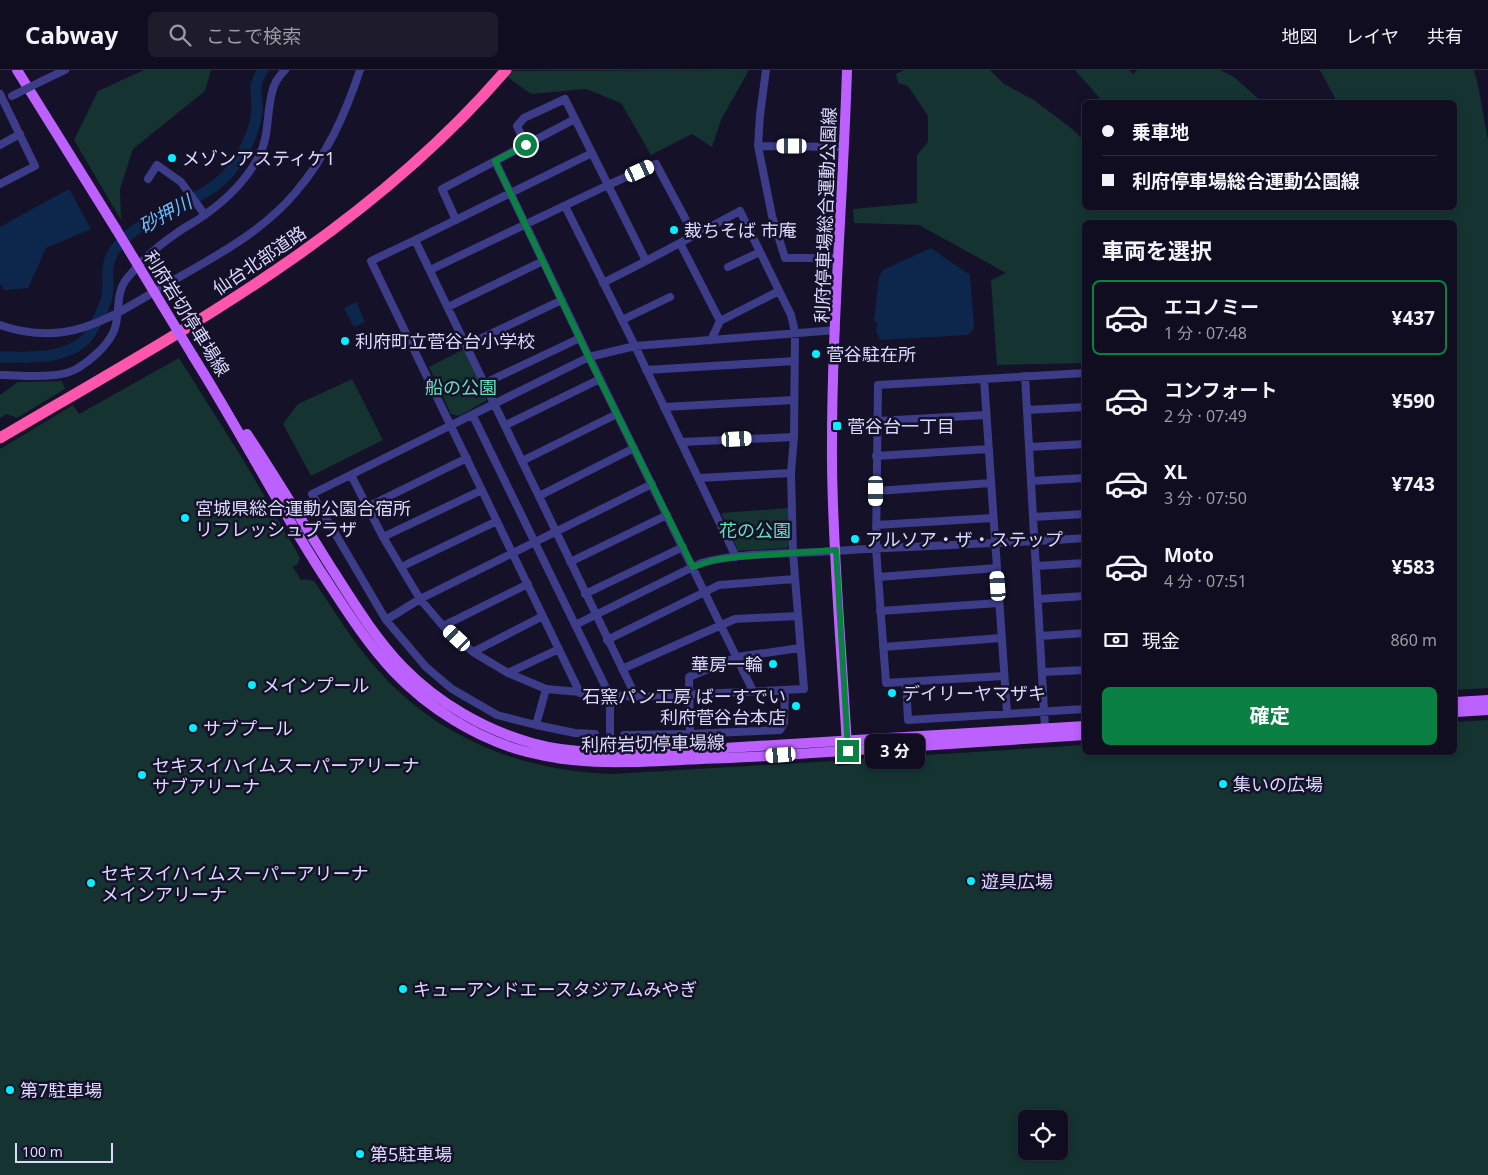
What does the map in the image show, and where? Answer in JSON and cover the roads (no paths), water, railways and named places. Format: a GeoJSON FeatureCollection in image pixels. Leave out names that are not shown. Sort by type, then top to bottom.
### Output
{"type":"FeatureCollection","features":[{"type":"Feature","properties":{"kind":"highway","name":"仙台北部道路"},"geometry":{"type":"LineString","coordinates":[[0,438],[166,342],[260,282],[333,231],[374,199],[415,163],[453,127],[506,70]]}},
{"type":"Feature","properties":{"kind":"main road","name":"利府岩切停車場線"},"geometry":{"type":"LineString","coordinates":[[17,70],[218,395],[308,551],[353,622],[372,647],[415,692],[471,730],[524,752],[572,761],[1082,735]]}},
{"type":"Feature","properties":{"kind":"main road","name":"利府停車場総合運動公園線"},"geometry":{"type":"LineString","coordinates":[[847,70],[832,463],[847,746]]}},
{"type":"Feature","properties":{"kind":"main road"},"geometry":{"type":"LineString","coordinates":[[1457,702],[1488,700]]}},
{"type":"Feature","properties":{"kind":"main road"},"geometry":{"type":"LineString","coordinates":[[1457,712],[1488,710]]}},
{"type":"Feature","properties":{"kind":"main road","name":"利府岩切停車場線"},"geometry":{"type":"LineString","coordinates":[[847,746],[1082,726]]}},
{"type":"Feature","properties":{"kind":"street"},"geometry":{"type":"LineString","coordinates":[[0,184],[35,166],[1,100],[65,70]]}},
{"type":"Feature","properties":{"kind":"street"},"geometry":{"type":"LineString","coordinates":[[0,375],[63,375],[81,366],[102,348],[113,333],[114,315],[118,298],[128,277],[172,236],[238,186],[260,154],[266,135],[273,87],[285,70]]}},
{"type":"Feature","properties":{"kind":"street"},"geometry":{"type":"LineString","coordinates":[[0,325],[20,331],[42,333],[64,332],[85,327],[114,315],[246,238],[270,219],[295,193],[316,166],[336,133],[350,101],[360,70]]}},
{"type":"Feature","properties":{"kind":"street"},"geometry":{"type":"LineString","coordinates":[[766,70],[758,146],[772,216],[785,258],[839,258]]}},
{"type":"Feature","properties":{"kind":"street"},"geometry":{"type":"LineString","coordinates":[[526,145],[517,126],[524,118],[566,99],[646,262]]}},
{"type":"Feature","properties":{"kind":"street"},"geometry":{"type":"LineString","coordinates":[[456,220],[442,189],[575,120]]}},
{"type":"Feature","properties":{"kind":"street"},"geometry":{"type":"LineString","coordinates":[[0,145],[20,134]]}},
{"type":"Feature","properties":{"kind":"street"},"geometry":{"type":"LineString","coordinates":[[758,146],[844,147]]}},
{"type":"Feature","properties":{"kind":"street"},"geometry":{"type":"LineString","coordinates":[[580,693],[371,261],[592,153]]}},
{"type":"Feature","properties":{"kind":"street"},"geometry":{"type":"LineString","coordinates":[[495,161],[589,358],[753,691]]}},
{"type":"Feature","properties":{"kind":"street"},"geometry":{"type":"LineString","coordinates":[[430,270],[656,164],[694,235]]}},
{"type":"Feature","properties":{"kind":"street"},"geometry":{"type":"LineString","coordinates":[[148,179],[157,165],[175,178],[203,212]]}},
{"type":"Feature","properties":{"kind":"street"},"geometry":{"type":"LineString","coordinates":[[565,206],[635,346],[736,557]]}},
{"type":"Feature","properties":{"kind":"street"},"geometry":{"type":"LineString","coordinates":[[351,475],[383,537],[420,598],[443,626],[473,652],[508,672],[546,689],[610,696],[636,697],[804,689],[795,579],[791,473],[794,436],[795,332],[791,315],[740,211],[603,283]]}},
{"type":"Feature","properties":{"kind":"street"},"geometry":{"type":"LineString","coordinates":[[415,240],[496,404],[594,615],[636,697]]}},
{"type":"Feature","properties":{"kind":"street"},"geometry":{"type":"LineString","coordinates":[[680,242],[720,321]]}},
{"type":"Feature","properties":{"kind":"street"},"geometry":{"type":"LineString","coordinates":[[728,268],[760,252]]}},
{"type":"Feature","properties":{"kind":"street"},"geometry":{"type":"LineString","coordinates":[[448,307],[543,261]]}},
{"type":"Feature","properties":{"kind":"street"},"geometry":{"type":"LineString","coordinates":[[711,340],[720,321],[779,290]]}},
{"type":"Feature","properties":{"kind":"street"},"geometry":{"type":"LineString","coordinates":[[622,320],[670,297]]}},
{"type":"Feature","properties":{"kind":"street"},"geometry":{"type":"LineString","coordinates":[[466,345],[562,300]]}},
{"type":"Feature","properties":{"kind":"street"},"geometry":{"type":"LineString","coordinates":[[595,734],[575,733],[497,715],[452,689],[426,666],[386,620],[312,494],[589,358],[635,346],[836,330]]}},
{"type":"Feature","properties":{"kind":"street"},"geometry":{"type":"LineString","coordinates":[[485,383],[580,338]]}},
{"type":"Feature","properties":{"kind":"street"},"geometry":{"type":"LineString","coordinates":[[646,370],[795,361]]}},
{"type":"Feature","properties":{"kind":"street"},"geometry":{"type":"LineString","coordinates":[[1004,676],[886,683],[876,548],[878,385],[1082,373]]}},
{"type":"Feature","properties":{"kind":"street"},"geometry":{"type":"LineString","coordinates":[[1025,376],[1045,728]]}},
{"type":"Feature","properties":{"kind":"street"},"geometry":{"type":"LineString","coordinates":[[506,425],[600,379]]}},
{"type":"Feature","properties":{"kind":"street"},"geometry":{"type":"LineString","coordinates":[[984,379],[1007,713]]}},
{"type":"Feature","properties":{"kind":"street"},"geometry":{"type":"LineString","coordinates":[[664,406],[794,400]]}},
{"type":"Feature","properties":{"kind":"street"},"geometry":{"type":"LineString","coordinates":[[1027,410],[1082,408]]}},
{"type":"Feature","properties":{"kind":"street"},"geometry":{"type":"LineString","coordinates":[[522,461],[617,414]]}},
{"type":"Feature","properties":{"kind":"street"},"geometry":{"type":"LineString","coordinates":[[877,421],[986,415]]}},
{"type":"Feature","properties":{"kind":"street"},"geometry":{"type":"LineString","coordinates":[[473,416],[610,696],[610,758]]}},
{"type":"Feature","properties":{"kind":"street"},"geometry":{"type":"LineString","coordinates":[[680,442],[794,436]]}},
{"type":"Feature","properties":{"kind":"street"},"geometry":{"type":"LineString","coordinates":[[1029,447],[1082,444]]}},
{"type":"Feature","properties":{"kind":"street"},"geometry":{"type":"LineString","coordinates":[[539,496],[634,448]]}},
{"type":"Feature","properties":{"kind":"street"},"geometry":{"type":"LineString","coordinates":[[876,456],[989,449]]}},
{"type":"Feature","properties":{"kind":"street"},"geometry":{"type":"LineString","coordinates":[[367,508],[467,458]]}},
{"type":"Feature","properties":{"kind":"street"},"geometry":{"type":"LineString","coordinates":[[699,478],[791,473]]}},
{"type":"Feature","properties":{"kind":"street"},"geometry":{"type":"LineString","coordinates":[[1031,481],[1082,478]]}},
{"type":"Feature","properties":{"kind":"street"},"geometry":{"type":"LineString","coordinates":[[876,491],[991,483]]}},
{"type":"Feature","properties":{"kind":"street"},"geometry":{"type":"LineString","coordinates":[[386,620],[420,598],[652,484]]}},
{"type":"Feature","properties":{"kind":"street"},"geometry":{"type":"LineString","coordinates":[[383,537],[482,490]]}},
{"type":"Feature","properties":{"kind":"street"},"geometry":{"type":"LineString","coordinates":[[1033,517],[1082,514]]}},
{"type":"Feature","properties":{"kind":"street"},"geometry":{"type":"LineString","coordinates":[[570,562],[667,515]]}},
{"type":"Feature","properties":{"kind":"street"},"geometry":{"type":"LineString","coordinates":[[876,525],[993,518]]}},
{"type":"Feature","properties":{"kind":"street"},"geometry":{"type":"LineString","coordinates":[[401,567],[497,521]]}},
{"type":"Feature","properties":{"kind":"street"},"geometry":{"type":"LineString","coordinates":[[575,624],[693,567],[714,560],[836,550],[995,544],[1082,538]]}},
{"type":"Feature","properties":{"kind":"street"},"geometry":{"type":"LineString","coordinates":[[585,594],[683,547]]}},
{"type":"Feature","properties":{"kind":"street"},"geometry":{"type":"LineString","coordinates":[[1036,566],[1082,563]]}},
{"type":"Feature","properties":{"kind":"street"},"geometry":{"type":"LineString","coordinates":[[878,577],[997,568]]}},
{"type":"Feature","properties":{"kind":"street"},"geometry":{"type":"LineString","coordinates":[[608,640],[719,585],[795,579]]}},
{"type":"Feature","properties":{"kind":"street"},"geometry":{"type":"LineString","coordinates":[[443,626],[528,584]]}},
{"type":"Feature","properties":{"kind":"street"},"geometry":{"type":"LineString","coordinates":[[1038,599],[1082,596]]}},
{"type":"Feature","properties":{"kind":"street"},"geometry":{"type":"LineString","coordinates":[[880,611],[999,603]]}},
{"type":"Feature","properties":{"kind":"street"},"geometry":{"type":"LineString","coordinates":[[473,652],[543,616]]}},
{"type":"Feature","properties":{"kind":"street"},"geometry":{"type":"LineString","coordinates":[[622,669],[735,619],[798,616]]}},
{"type":"Feature","properties":{"kind":"street"},"geometry":{"type":"LineString","coordinates":[[1040,636],[1082,633]]}},
{"type":"Feature","properties":{"kind":"street"},"geometry":{"type":"LineString","coordinates":[[883,646],[1001,638]]}},
{"type":"Feature","properties":{"kind":"street"},"geometry":{"type":"LineString","coordinates":[[690,734],[689,677],[737,657],[800,648]]}},
{"type":"Feature","properties":{"kind":"street"},"geometry":{"type":"LineString","coordinates":[[508,672],[559,649]]}},
{"type":"Feature","properties":{"kind":"street"},"geometry":{"type":"LineString","coordinates":[[1043,672],[1082,670]]}},
{"type":"Feature","properties":{"kind":"street"},"geometry":{"type":"LineString","coordinates":[[906,682],[908,720],[1082,709]]}},
{"type":"Feature","properties":{"kind":"street"},"geometry":{"type":"LineString","coordinates":[[536,725],[546,689]]}},
{"type":"Feature","properties":{"kind":"street"},"geometry":{"type":"LineString","coordinates":[[624,735],[780,730],[784,723],[784,690]]}},
{"type":"Feature","properties":{"kind":"water"},"geometry":{"type":"Polygon","coordinates":[[[69,189],[91,229],[46,248],[28,288],[4,290],[0,284],[0,227],[69,189]]]}},
{"type":"Feature","properties":{"kind":"water"},"geometry":{"type":"Polygon","coordinates":[[[931,248],[970,275],[974,328],[967,335],[880,339],[876,332],[877,322],[874,321],[879,277],[883,270],[931,248]]]}},
{"type":"Feature","properties":{"kind":"water"},"geometry":{"type":"Polygon","coordinates":[[[356,302],[365,322],[354,327],[344,308],[356,302]]]}},
{"type":"Feature","properties":{"kind":"waterway","name":"砂押川"},"geometry":{"type":"LineString","coordinates":[[0,357],[33,357],[65,352],[87,338],[107,297],[108,265],[117,247],[127,237],[148,222],[212,188],[238,161],[254,128],[257,109],[256,85],[263,70]]}},
{"type":"Feature","properties":{"kind":"place","name":"メゾンアスティケ1"},"geometry":{"type":"Point","coordinates":[172,158]}},
{"type":"Feature","properties":{"kind":"place","name":"裁ちそば 市庵"},"geometry":{"type":"Point","coordinates":[674,230]}},
{"type":"Feature","properties":{"kind":"place","name":"利府町立菅谷台小学校"},"geometry":{"type":"Point","coordinates":[345,341]}},
{"type":"Feature","properties":{"kind":"place","name":"菅谷駐在所"},"geometry":{"type":"Point","coordinates":[816,354]}},
{"type":"Feature","properties":{"kind":"place","name":"菅谷台一丁目"},"geometry":{"type":"Point","coordinates":[837,426]}},
{"type":"Feature","properties":{"kind":"place","name":"宮城県総合運動公園合宿所 リフレッシュプラザ"},"geometry":{"type":"Point","coordinates":[185,518]}},
{"type":"Feature","properties":{"kind":"place","name":"アルソア・ザ・ステップ"},"geometry":{"type":"Point","coordinates":[855,539]}},
{"type":"Feature","properties":{"kind":"place","name":"華房一輪"},"geometry":{"type":"Point","coordinates":[773,664]}},
{"type":"Feature","properties":{"kind":"place","name":"メインプール"},"geometry":{"type":"Point","coordinates":[252,685]}},
{"type":"Feature","properties":{"kind":"place","name":"デイリーヤマザキ"},"geometry":{"type":"Point","coordinates":[892,693]}},
{"type":"Feature","properties":{"kind":"place","name":"石窯パン工房 ばーすでい 利府菅谷台本店"},"geometry":{"type":"Point","coordinates":[796,706]}},
{"type":"Feature","properties":{"kind":"place","name":"サブプール"},"geometry":{"type":"Point","coordinates":[193,728]}},
{"type":"Feature","properties":{"kind":"place","name":"セキスイハイムスーパーアリーナ サブアリーナ"},"geometry":{"type":"Point","coordinates":[142,775]}},
{"type":"Feature","properties":{"kind":"place","name":"集いの広場"},"geometry":{"type":"Point","coordinates":[1223,784]}},
{"type":"Feature","properties":{"kind":"place","name":"遊具広場"},"geometry":{"type":"Point","coordinates":[971,881]}},
{"type":"Feature","properties":{"kind":"place","name":"セキスイハイムスーパーアリーナ メインアリーナ"},"geometry":{"type":"Point","coordinates":[91,883]}},
{"type":"Feature","properties":{"kind":"place","name":"キューアンドエースタジアムみやぎ"},"geometry":{"type":"Point","coordinates":[403,989]}},
{"type":"Feature","properties":{"kind":"place","name":"第7駐車場"},"geometry":{"type":"Point","coordinates":[10,1090]}},
{"type":"Feature","properties":{"kind":"place","name":"第5駐車場"},"geometry":{"type":"Point","coordinates":[360,1154]}},
{"type":"Feature","properties":{"kind":"park label","name":"船の公園"},"geometry":{"type":"Point","coordinates":[461,387]}},
{"type":"Feature","properties":{"kind":"park label","name":"花の公園"},"geometry":{"type":"Point","coordinates":[755,530]}}]}
